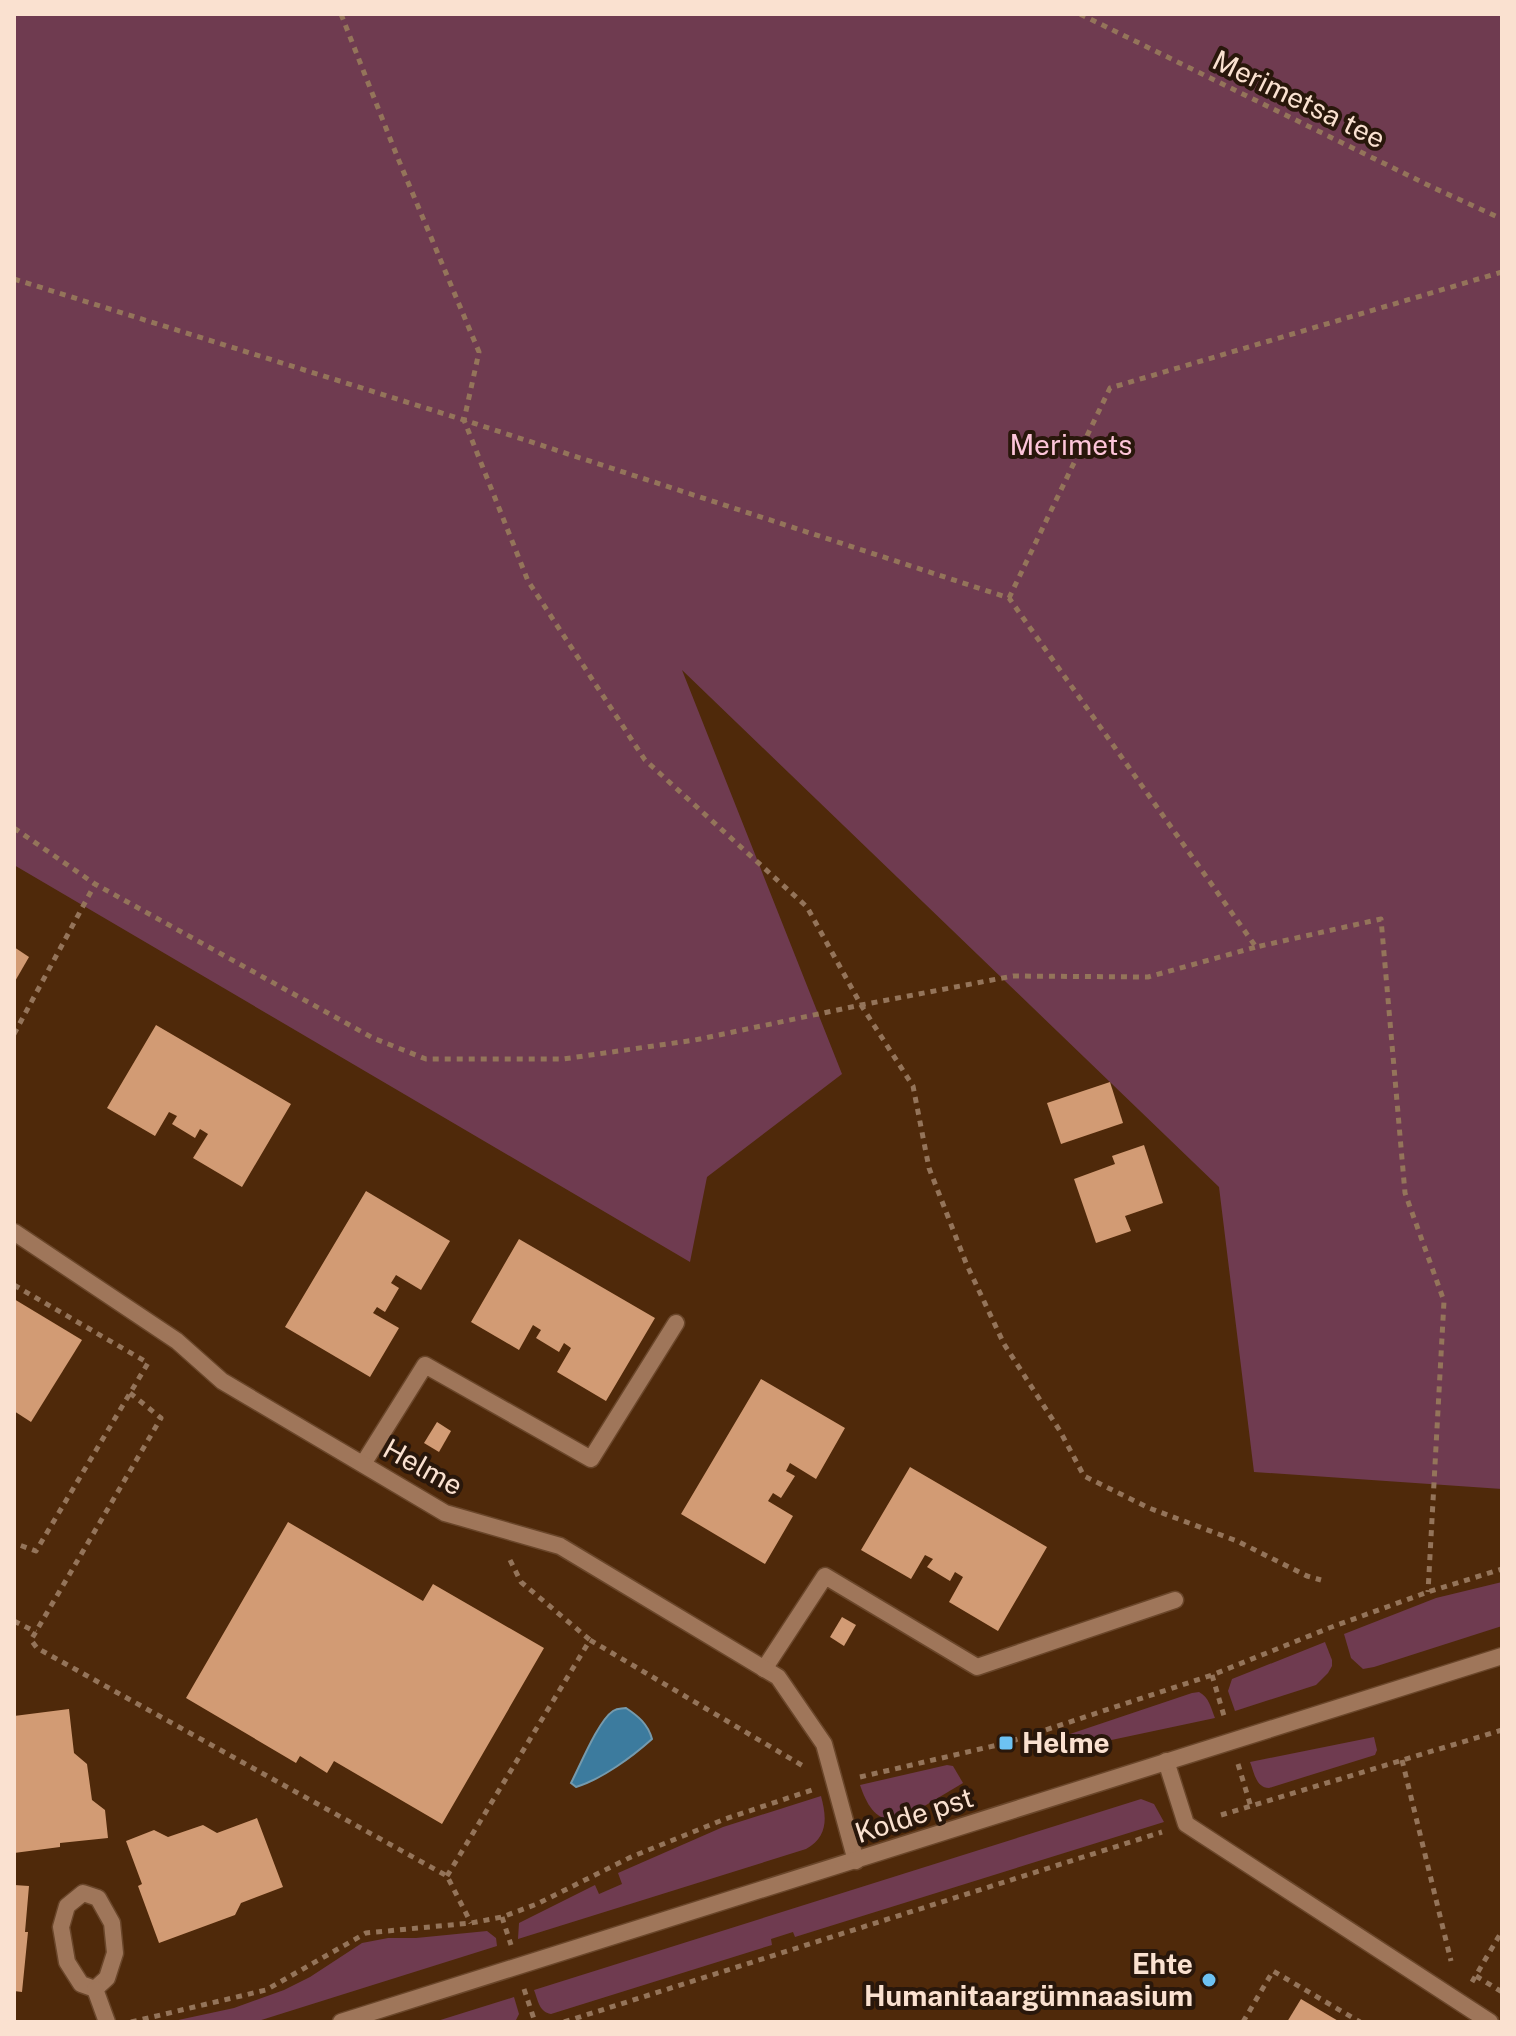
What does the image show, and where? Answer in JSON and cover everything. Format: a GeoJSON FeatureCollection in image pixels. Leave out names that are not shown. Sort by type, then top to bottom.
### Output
{"type":"FeatureCollection","features":[{"type":"Feature","properties":{"kind":"street","name":"Helme"},"geometry":{"type":"LineString","coordinates":[[14,1232],[177,1341],[222,1381],[445,1513],[560,1546],[778,1677],[824,1744],[856,1861]]}},
{"type":"Feature","properties":{"kind":"street"},"geometry":{"type":"LineString","coordinates":[[363,1464],[425,1365],[591,1459],[676,1323]]}},
{"type":"Feature","properties":{"kind":"street"},"geometry":{"type":"LineString","coordinates":[[764,1669],[825,1576],[977,1667],[1175,1600]]}},
{"type":"Feature","properties":{"kind":"street","name":"Kolde pst"},"geometry":{"type":"LineString","coordinates":[[341,2022],[366,2018],[1502,1656]]}},
{"type":"Feature","properties":{"kind":"street"},"geometry":{"type":"LineString","coordinates":[[1166,1761],[1186,1824],[1490,2022]]}},
{"type":"Feature","properties":{"kind":"street"},"geometry":{"type":"LineString","coordinates":[[83,1893],[98,1898],[112,1923],[115,1953],[107,1978],[95,1989],[81,1984],[67,1962],[61,1927],[67,1906],[83,1893]]}},
{"type":"Feature","properties":{"kind":"street"},"geometry":{"type":"LineString","coordinates":[[95,1989],[107,2022]]}},
{"type":"Feature","properties":{"kind":"path"},"geometry":{"type":"LineString","coordinates":[[341,14],[479,352],[464,420],[528,581],[645,760],[807,907],[861,1005],[913,1086],[929,1168],[966,1263],[1004,1344],[1060,1431],[1084,1476],[1149,1508],[1237,1541],[1321,1580]]}},
{"type":"Feature","properties":{"kind":"path","name":"Merimetsa tee"},"geometry":{"type":"LineString","coordinates":[[1080,14],[1502,219]]}},
{"type":"Feature","properties":{"kind":"path"},"geometry":{"type":"LineString","coordinates":[[1009,598],[1110,388],[1502,272]]}},
{"type":"Feature","properties":{"kind":"path"},"geometry":{"type":"LineString","coordinates":[[14,279],[464,420],[1009,598],[1256,947]]}},
{"type":"Feature","properties":{"kind":"path"},"geometry":{"type":"LineString","coordinates":[[14,828],[95,884],[373,1038],[426,1059],[563,1059],[695,1040],[1013,976],[1148,977],[1256,947],[1381,919],[1405,1193],[1444,1301],[1428,1592]]}},
{"type":"Feature","properties":{"kind":"path"},"geometry":{"type":"LineString","coordinates":[[14,1034],[95,884]]}},
{"type":"Feature","properties":{"kind":"path"},"geometry":{"type":"LineString","coordinates":[[14,1285],[148,1363],[36,1551],[14,1543]]}},
{"type":"Feature","properties":{"kind":"path"},"geometry":{"type":"LineString","coordinates":[[130,1393],[161,1418],[31,1640],[37,1648],[447,1876],[471,1923]]}},
{"type":"Feature","properties":{"kind":"path"},"geometry":{"type":"LineString","coordinates":[[496,1527],[521,1582],[590,1640],[803,1766],[810,1791]]}},
{"type":"Feature","properties":{"kind":"path"},"geometry":{"type":"LineString","coordinates":[[857,1777],[1006,1743],[1212,1675],[1329,1628],[1502,1569]]}},
{"type":"Feature","properties":{"kind":"path"},"geometry":{"type":"LineString","coordinates":[[14,1621],[36,1632]]}},
{"type":"Feature","properties":{"kind":"path"},"geometry":{"type":"LineString","coordinates":[[447,1876],[590,1640]]}},
{"type":"Feature","properties":{"kind":"path"},"geometry":{"type":"LineString","coordinates":[[1212,1675],[1224,1716]]}},
{"type":"Feature","properties":{"kind":"path"},"geometry":{"type":"LineString","coordinates":[[564,2022],[1186,1824],[1502,1730]]}},
{"type":"Feature","properties":{"kind":"path"},"geometry":{"type":"LineString","coordinates":[[1402,1760],[1451,1961]]}},
{"type":"Feature","properties":{"kind":"path"},"geometry":{"type":"LineString","coordinates":[[1239,1767],[1251,1807]]}},
{"type":"Feature","properties":{"kind":"path"},"geometry":{"type":"LineString","coordinates":[[130,2022],[266,1990],[366,1933],[502,1917],[537,1904],[631,1857],[725,1819],[820,1788]]}},
{"type":"Feature","properties":{"kind":"path"},"geometry":{"type":"LineString","coordinates":[[502,1917],[510,1942]]}},
{"type":"Feature","properties":{"kind":"path"},"geometry":{"type":"LineString","coordinates":[[1460,2002],[1502,1931]]}},
{"type":"Feature","properties":{"kind":"path"},"geometry":{"type":"LineString","coordinates":[[1243,2022],[1273,1971],[1360,2022]]}},
{"type":"Feature","properties":{"kind":"path"},"geometry":{"type":"LineString","coordinates":[[1476,1976],[1502,1992]]}},
{"type":"Feature","properties":{"kind":"path"},"geometry":{"type":"LineString","coordinates":[[526,1993],[535,2022]]}},
{"type":"Feature","properties":{"kind":"green space","name":"Merimets"},"geometry":{"type":"Polygon","coordinates":[[[14,14],[1502,14],[1502,1489],[1254,1472],[1219,1187],[682,670],[842,1074],[707,1177],[690,1262],[14,865],[14,14]]]}},
{"type":"Feature","properties":{"kind":"green space"},"geometry":{"type":"Polygon","coordinates":[[[1502,1582],[1502,1626],[1374,1667],[1363,1669],[1351,1658],[1344,1634],[1436,1598],[1502,1582]]]}},
{"type":"Feature","properties":{"kind":"green space"},"geometry":{"type":"Polygon","coordinates":[[[1325,1642],[1332,1666],[1316,1685],[1235,1711],[1228,1691],[1232,1679],[1325,1642]]]}},
{"type":"Feature","properties":{"kind":"green space"},"geometry":{"type":"Polygon","coordinates":[[[1199,1692],[1207,1700],[1215,1718],[1069,1749],[1067,1738],[1070,1734],[1199,1692]]]}},
{"type":"Feature","properties":{"kind":"green space"},"geometry":{"type":"Polygon","coordinates":[[[1374,1737],[1375,1755],[1269,1788],[1258,1782],[1250,1762],[1374,1737]]]}},
{"type":"Feature","properties":{"kind":"green space"},"geometry":{"type":"Polygon","coordinates":[[[953,1766],[963,1783],[906,1817],[881,1817],[871,1808],[860,1785],[953,1766]]]}},
{"type":"Feature","properties":{"kind":"green space"},"geometry":{"type":"Polygon","coordinates":[[[821,1796],[824,1826],[818,1839],[806,1849],[518,1939],[519,1923],[595,1885],[599,1894],[622,1884],[618,1873],[723,1827],[821,1796]]]}},
{"type":"Feature","properties":{"kind":"green space"},"geometry":{"type":"Polygon","coordinates":[[[1141,1799],[1154,1804],[1164,1822],[795,1937],[793,1932],[771,1939],[772,1945],[551,2014],[541,2008],[534,1990],[1141,1799]]]}},
{"type":"Feature","properties":{"kind":"green space"},"geometry":{"type":"Polygon","coordinates":[[[487,1931],[496,1938],[497,1946],[255,2022],[169,2022],[234,2008],[284,1990],[362,1943],[388,1938],[487,1931]]]}},
{"type":"Feature","properties":{"kind":"green space"},"geometry":{"type":"Polygon","coordinates":[[[514,1997],[519,2014],[515,2022],[434,2022],[514,1997]]]}},
{"type":"Feature","properties":{"kind":"water"},"geometry":{"type":"Polygon","coordinates":[[[626,1708],[642,1721],[652,1739],[616,1767],[576,1787],[571,1783],[601,1724],[613,1711],[626,1708]]]}},
{"type":"Feature","properties":{"kind":"building"},"geometry":{"type":"Polygon","coordinates":[[[14,947],[29,957],[14,983],[14,947]]]}},
{"type":"Feature","properties":{"kind":"building"},"geometry":{"type":"Polygon","coordinates":[[[156,1025],[291,1104],[242,1187],[193,1158],[208,1134],[200,1129],[195,1138],[172,1124],[177,1116],[169,1112],[155,1136],[107,1108],[156,1025]]]}},
{"type":"Feature","properties":{"kind":"building"},"geometry":{"type":"Polygon","coordinates":[[[1110,1082],[1123,1123],[1061,1144],[1047,1103],[1110,1082]]]}},
{"type":"Feature","properties":{"kind":"building"},"geometry":{"type":"Polygon","coordinates":[[[1144,1145],[1163,1203],[1125,1216],[1131,1231],[1096,1243],[1074,1179],[1115,1164],[1112,1156],[1144,1145]]]}},
{"type":"Feature","properties":{"kind":"building"},"geometry":{"type":"Polygon","coordinates":[[[366,1191],[450,1241],[421,1290],[396,1275],[391,1283],[399,1288],[385,1312],[377,1307],[373,1313],[399,1328],[370,1377],[285,1327],[366,1191]]]}},
{"type":"Feature","properties":{"kind":"building"},"geometry":{"type":"Polygon","coordinates":[[[519,1239],[655,1318],[606,1401],[557,1372],[571,1348],[564,1343],[559,1352],[536,1338],[541,1330],[533,1325],[519,1350],[471,1322],[519,1239]]]}},
{"type":"Feature","properties":{"kind":"building"},"geometry":{"type":"Polygon","coordinates":[[[14,1299],[82,1340],[31,1422],[14,1411],[14,1299]]]}},
{"type":"Feature","properties":{"kind":"building"},"geometry":{"type":"Polygon","coordinates":[[[761,1379],[845,1428],[816,1479],[790,1463],[786,1471],[795,1476],[781,1498],[773,1493],[768,1501],[793,1516],[765,1564],[681,1514],[761,1379]]]}},
{"type":"Feature","properties":{"kind":"building"},"geometry":{"type":"Polygon","coordinates":[[[437,1422],[451,1431],[439,1452],[424,1443],[437,1422]]]}},
{"type":"Feature","properties":{"kind":"building"},"geometry":{"type":"Polygon","coordinates":[[[910,1467],[1047,1547],[998,1631],[949,1602],[963,1577],[955,1572],[950,1581],[927,1567],[933,1559],[925,1555],[911,1579],[861,1550],[910,1467]]]}},
{"type":"Feature","properties":{"kind":"building"},"geometry":{"type":"Polygon","coordinates":[[[288,1522],[423,1601],[433,1584],[544,1648],[442,1824],[334,1761],[327,1773],[300,1756],[296,1763],[186,1698],[288,1522]]]}},
{"type":"Feature","properties":{"kind":"building"},"geometry":{"type":"Polygon","coordinates":[[[842,1617],[856,1625],[844,1646],[830,1637],[842,1617]]]}},
{"type":"Feature","properties":{"kind":"building"},"geometry":{"type":"Polygon","coordinates":[[[69,1709],[74,1753],[87,1764],[92,1800],[105,1810],[108,1838],[60,1843],[60,1847],[14,1853],[14,1716],[69,1709]]]}},
{"type":"Feature","properties":{"kind":"building"},"geometry":{"type":"Polygon","coordinates":[[[257,1818],[283,1887],[241,1903],[235,1915],[159,1943],[138,1886],[142,1884],[126,1841],[154,1830],[168,1837],[203,1825],[217,1833],[257,1818]]]}},
{"type":"Feature","properties":{"kind":"building"},"geometry":{"type":"Polygon","coordinates":[[[14,1885],[29,1886],[22,1992],[14,1991],[14,1885]]]}},
{"type":"Feature","properties":{"kind":"building"},"geometry":{"type":"Polygon","coordinates":[[[1301,1999],[1340,2022],[1287,2022],[1301,1999]]]}},
{"type":"Feature","properties":{"kind":"place","name":"Helme"},"geometry":{"type":"Point","coordinates":[1006,1743]}},
{"type":"Feature","properties":{"kind":"place","name":"Ehte Humanitaargümnaasium"},"geometry":{"type":"Point","coordinates":[1209,1980]}}]}
